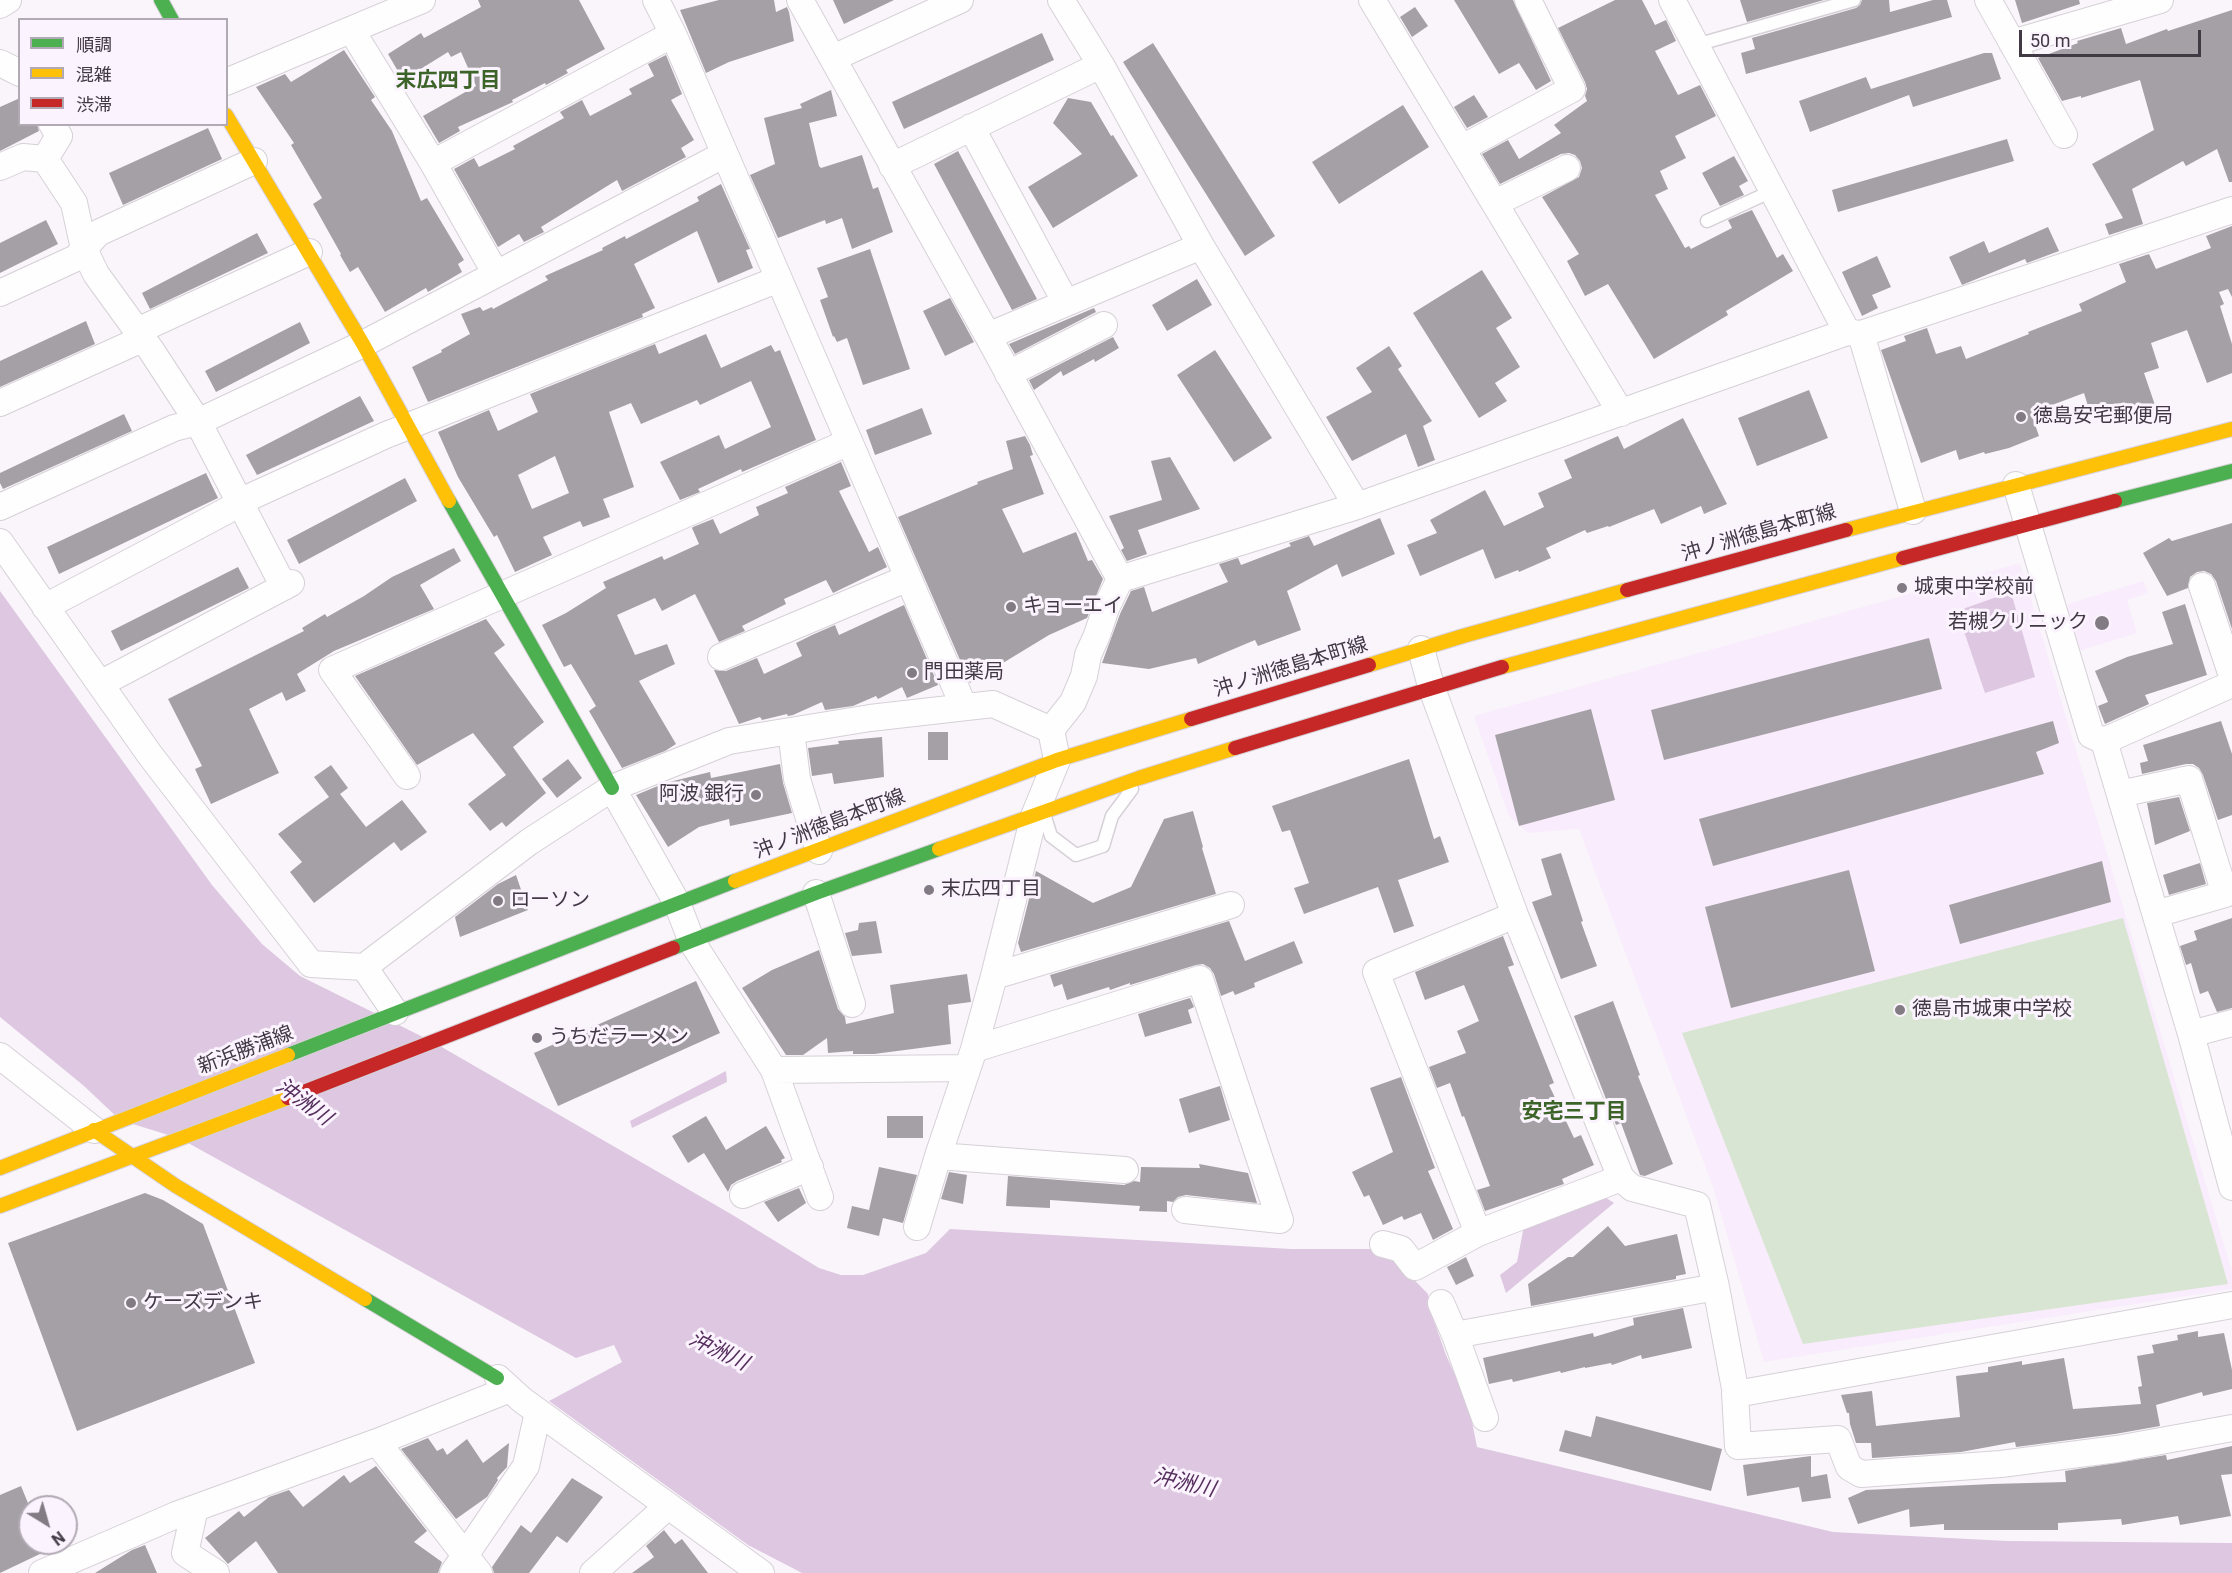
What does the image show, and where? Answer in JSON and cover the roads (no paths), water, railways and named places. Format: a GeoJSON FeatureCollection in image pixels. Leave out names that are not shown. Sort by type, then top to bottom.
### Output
{"type":"FeatureCollection","features":[{"type":"Feature","properties":{"kind":"main road"},"geometry":{"type":"LineString","coordinates":[[161,0],[171,18]]}},
{"type":"Feature","properties":{"kind":"main road"},"geometry":{"type":"LineString","coordinates":[[228,118],[363,344],[501,595],[612,788]]}},
{"type":"Feature","properties":{"kind":"main road","name":"沖ノ洲徳島本町線"},"geometry":{"type":"LineString","coordinates":[[390,1015],[1057,759],[1421,649],[1913,511],[2232,429]]}},
{"type":"Feature","properties":{"kind":"main road"},"geometry":{"type":"LineString","coordinates":[[0,1206],[181,1139],[816,893],[1139,778],[1431,686],[2027,524],[2232,471]]}},
{"type":"Feature","properties":{"kind":"main road","name":"新浜勝浦線"},"geometry":{"type":"LineString","coordinates":[[94,1130],[390,1015]]}},
{"type":"Feature","properties":{"kind":"main road"},"geometry":{"type":"LineString","coordinates":[[0,1168],[94,1130],[176,1186],[504,1383]]}},
{"type":"Feature","properties":{"kind":"street"},"geometry":{"type":"LineString","coordinates":[[0,5],[8,0]]}},
{"type":"Feature","properties":{"kind":"street"},"geometry":{"type":"LineString","coordinates":[[228,81],[422,0]]}},
{"type":"Feature","properties":{"kind":"street"},"geometry":{"type":"LineString","coordinates":[[656,0],[673,34],[964,707]]}},
{"type":"Feature","properties":{"kind":"street"},"geometry":{"type":"LineString","coordinates":[[800,0],[988,336],[1120,579]]}},
{"type":"Feature","properties":{"kind":"street"},"geometry":{"type":"LineString","coordinates":[[832,58],[960,0]]}},
{"type":"Feature","properties":{"kind":"street"},"geometry":{"type":"LineString","coordinates":[[1061,0],[1101,64],[1201,246],[1357,506]]}},
{"type":"Feature","properties":{"kind":"street"},"geometry":{"type":"LineString","coordinates":[[1372,0],[1621,413]]}},
{"type":"Feature","properties":{"kind":"street"},"geometry":{"type":"LineString","coordinates":[[1462,148],[1572,89],[1528,0]]}},
{"type":"Feature","properties":{"kind":"street"},"geometry":{"type":"LineString","coordinates":[[1672,0],[1772,191],[1854,333],[1913,511]]}},
{"type":"Feature","properties":{"kind":"street"},"geometry":{"type":"LineString","coordinates":[[1988,0],[2064,135]]}},
{"type":"Feature","properties":{"kind":"street"},"geometry":{"type":"LineString","coordinates":[[2012,43],[2147,2]]}},
{"type":"Feature","properties":{"kind":"street"},"geometry":{"type":"LineString","coordinates":[[352,31],[433,163],[496,274]]}},
{"type":"Feature","properties":{"kind":"street"},"geometry":{"type":"LineString","coordinates":[[433,163],[673,34]]}},
{"type":"Feature","properties":{"kind":"street"},"geometry":{"type":"LineString","coordinates":[[0,63],[18,72]]}},
{"type":"Feature","properties":{"kind":"street"},"geometry":{"type":"LineString","coordinates":[[892,166],[1101,64]]}},
{"type":"Feature","properties":{"kind":"street"},"geometry":{"type":"LineString","coordinates":[[45,159],[59,136],[53,126]]}},
{"type":"Feature","properties":{"kind":"street"},"geometry":{"type":"LineString","coordinates":[[971,127],[1066,303]]}},
{"type":"Feature","properties":{"kind":"street"},"geometry":{"type":"LineString","coordinates":[[0,507],[174,428],[198,422],[363,344],[724,154]]}},
{"type":"Feature","properties":{"kind":"street"},"geometry":{"type":"LineString","coordinates":[[0,168],[23,157],[45,159]]}},
{"type":"Feature","properties":{"kind":"street"},"geometry":{"type":"LineString","coordinates":[[45,159],[74,203],[84,249],[96,274],[198,422],[239,502],[287,585],[100,684]]}},
{"type":"Feature","properties":{"kind":"street"},"geometry":{"type":"LineString","coordinates":[[0,293],[76,258],[98,233],[254,161]]}},
{"type":"Feature","properties":{"kind":"street"},"geometry":{"type":"LineString","coordinates":[[1495,203],[1567,168]]}},
{"type":"Feature","properties":{"kind":"street"},"geometry":{"type":"LineString","coordinates":[[917,1227],[970,1059],[1039,814],[1057,759],[1051,730],[1072,702],[1084,676],[1088,655],[1120,579],[1357,506],[1854,333],[2232,210]]}},
{"type":"Feature","properties":{"kind":"street"},"geometry":{"type":"LineString","coordinates":[[988,336],[1201,246]]}},
{"type":"Feature","properties":{"kind":"street"},"geometry":{"type":"LineString","coordinates":[[0,403],[131,344],[148,326],[309,252]]}},
{"type":"Feature","properties":{"kind":"street"},"geometry":{"type":"LineString","coordinates":[[45,607],[239,502],[409,426],[779,279]]}},
{"type":"Feature","properties":{"kind":"street"},"geometry":{"type":"LineString","coordinates":[[1008,374],[1104,325]]}},
{"type":"Feature","properties":{"kind":"street"},"geometry":{"type":"LineString","coordinates":[[407,776],[332,670],[849,441]]}},
{"type":"Feature","properties":{"kind":"street"},"geometry":{"type":"LineString","coordinates":[[2016,485],[2091,735],[2104,741],[2191,1034],[2226,1139],[2232,1187]]}},
{"type":"Feature","properties":{"kind":"street"},"geometry":{"type":"LineString","coordinates":[[0,542],[150,755],[311,964],[364,968],[529,842],[612,788],[729,741],[870,718],[993,704],[1051,730]]}},
{"type":"Feature","properties":{"kind":"street"},"geometry":{"type":"LineString","coordinates":[[721,657],[908,578]]}},
{"type":"Feature","properties":{"kind":"street"},"geometry":{"type":"LineString","coordinates":[[2202,586],[2232,676]]}},
{"type":"Feature","properties":{"kind":"street"},"geometry":{"type":"LineString","coordinates":[[1421,649],[1431,686],[1515,915],[1621,1178],[1632,1188],[1697,1205],[1716,1287],[1735,1394],[1738,1446],[1838,1439],[1849,1467],[1862,1474],[2013,1463],[2117,1449],[2232,1428]]}},
{"type":"Feature","properties":{"kind":"street"},"geometry":{"type":"LineString","coordinates":[[2104,741],[2232,684]]}},
{"type":"Feature","properties":{"kind":"street"},"geometry":{"type":"LineString","coordinates":[[791,731],[797,779],[819,851]]}},
{"type":"Feature","properties":{"kind":"street"},"geometry":{"type":"LineString","coordinates":[[2120,794],[2189,779],[2225,894],[2156,914]]}},
{"type":"Feature","properties":{"kind":"street"},"geometry":{"type":"LineString","coordinates":[[612,788],[677,903],[692,942],[774,1070],[820,1197]]}},
{"type":"Feature","properties":{"kind":"street"},"geometry":{"type":"LineString","coordinates":[[816,893],[852,1004]]}},
{"type":"Feature","properties":{"kind":"street"},"geometry":{"type":"LineString","coordinates":[[994,976],[1231,905]]}},
{"type":"Feature","properties":{"kind":"street"},"geometry":{"type":"LineString","coordinates":[[1478,1233],[1376,972],[1515,915]]}},
{"type":"Feature","properties":{"kind":"street"},"geometry":{"type":"LineString","coordinates":[[364,968],[390,1015]]}},
{"type":"Feature","properties":{"kind":"street"},"geometry":{"type":"LineString","coordinates":[[774,1070],[970,1059],[1200,979],[1280,1220],[1185,1210]]}},
{"type":"Feature","properties":{"kind":"street"},"geometry":{"type":"LineString","coordinates":[[2191,1034],[2232,1023]]}},
{"type":"Feature","properties":{"kind":"street"},"geometry":{"type":"LineString","coordinates":[[0,1056],[94,1130]]}},
{"type":"Feature","properties":{"kind":"street"},"geometry":{"type":"LineString","coordinates":[[938,1156],[1125,1170]]}},
{"type":"Feature","properties":{"kind":"street"},"geometry":{"type":"LineString","coordinates":[[744,1194],[810,1167]]}},
{"type":"Feature","properties":{"kind":"street"},"geometry":{"type":"LineString","coordinates":[[1383,1244],[1401,1250],[1415,1267],[1478,1233],[1621,1178]]}},
{"type":"Feature","properties":{"kind":"street"},"geometry":{"type":"LineString","coordinates":[[1455,1335],[1716,1287]]}},
{"type":"Feature","properties":{"kind":"street"},"geometry":{"type":"LineString","coordinates":[[1441,1304],[1455,1335],[1485,1418]]}},
{"type":"Feature","properties":{"kind":"street"},"geometry":{"type":"LineString","coordinates":[[1735,1394],[2232,1305]]}},
{"type":"Feature","properties":{"kind":"street"},"geometry":{"type":"LineString","coordinates":[[57,1570],[195,1508],[377,1442],[504,1383],[538,1412],[761,1573]]}},
{"type":"Feature","properties":{"kind":"street"},"geometry":{"type":"LineString","coordinates":[[377,1442],[466,1567],[526,1466],[538,1412]]}},
{"type":"Feature","properties":{"kind":"street"},"geometry":{"type":"LineString","coordinates":[[593,1573],[668,1506]]}},
{"type":"Feature","properties":{"kind":"street"},"geometry":{"type":"LineString","coordinates":[[195,1508],[185,1552],[216,1573]]}},
{"type":"Feature","properties":{"kind":"lane"},"geometry":{"type":"LineString","coordinates":[[1696,45],[1854,0]]}},
{"type":"Feature","properties":{"kind":"lane"},"geometry":{"type":"LineString","coordinates":[[1707,221],[1772,191]]}},
{"type":"Feature","properties":{"kind":"lane"},"geometry":{"type":"LineString","coordinates":[[1039,814],[1051,836],[1076,855],[1103,846],[1112,816],[1139,778]]}},
{"type":"Feature","properties":{"kind":"water","name":"沖洲川"},"geometry":{"type":"Polygon","coordinates":[[[0,591],[212,885],[262,944],[300,976],[433,1042],[731,1214],[819,1268],[841,1275],[863,1275],[926,1253],[950,1229],[1291,1249],[1384,1249],[1428,1294],[1432,1315],[1446,1355],[1469,1406],[1477,1447],[1833,1532],[2007,1541],[2232,1543],[2232,1573],[802,1573],[748,1545],[549,1401],[622,1362],[614,1345],[576,1358],[181,1139],[120,1120],[84,1086],[0,1017],[0,591]]]}},
{"type":"Feature","properties":{"kind":"water"},"geometry":{"type":"Polygon","coordinates":[[[2011,592],[2035,677],[1985,693],[1957,611],[2011,592]]]}},
{"type":"Feature","properties":{"kind":"water"},"geometry":{"type":"Polygon","coordinates":[[[726,1071],[727,1082],[632,1128],[630,1121],[726,1071]]]}},
{"type":"Feature","properties":{"kind":"water"},"geometry":{"type":"Polygon","coordinates":[[[1597,1192],[1614,1203],[1506,1293],[1500,1275],[1517,1262],[1524,1226],[1597,1192]]]}},
{"type":"Feature","properties":{"kind":"place","name":"徳島安宅郵便局"},"geometry":{"type":"Point","coordinates":[2021,417]}},
{"type":"Feature","properties":{"kind":"place","name":"城東中学校前"},"geometry":{"type":"Point","coordinates":[1902,588]}},
{"type":"Feature","properties":{"kind":"place","name":"キョーエイ"},"geometry":{"type":"Point","coordinates":[1011,607]}},
{"type":"Feature","properties":{"kind":"place","name":"若槻クリニック"},"geometry":{"type":"Point","coordinates":[2102,623]}},
{"type":"Feature","properties":{"kind":"place","name":"門田薬局"},"geometry":{"type":"Point","coordinates":[912,673]}},
{"type":"Feature","properties":{"kind":"place","name":"阿波 銀行"},"geometry":{"type":"Point","coordinates":[756,795]}},
{"type":"Feature","properties":{"kind":"place","name":"末広四丁目"},"geometry":{"type":"Point","coordinates":[929,890]}},
{"type":"Feature","properties":{"kind":"place","name":"ローソン"},"geometry":{"type":"Point","coordinates":[498,901]}},
{"type":"Feature","properties":{"kind":"place","name":"徳島市城東中学校"},"geometry":{"type":"Point","coordinates":[1900,1010]}},
{"type":"Feature","properties":{"kind":"place","name":"うちだラーメン"},"geometry":{"type":"Point","coordinates":[537,1038]}},
{"type":"Feature","properties":{"kind":"place","name":"ケーズデンキ"},"geometry":{"type":"Point","coordinates":[131,1303]}},
{"type":"Feature","properties":{"kind":"district","name":"末広四丁目"},"geometry":{"type":"Point","coordinates":[448,82]}},
{"type":"Feature","properties":{"kind":"district","name":"安宅三丁目"},"geometry":{"type":"Point","coordinates":[1574,1113]}}]}
